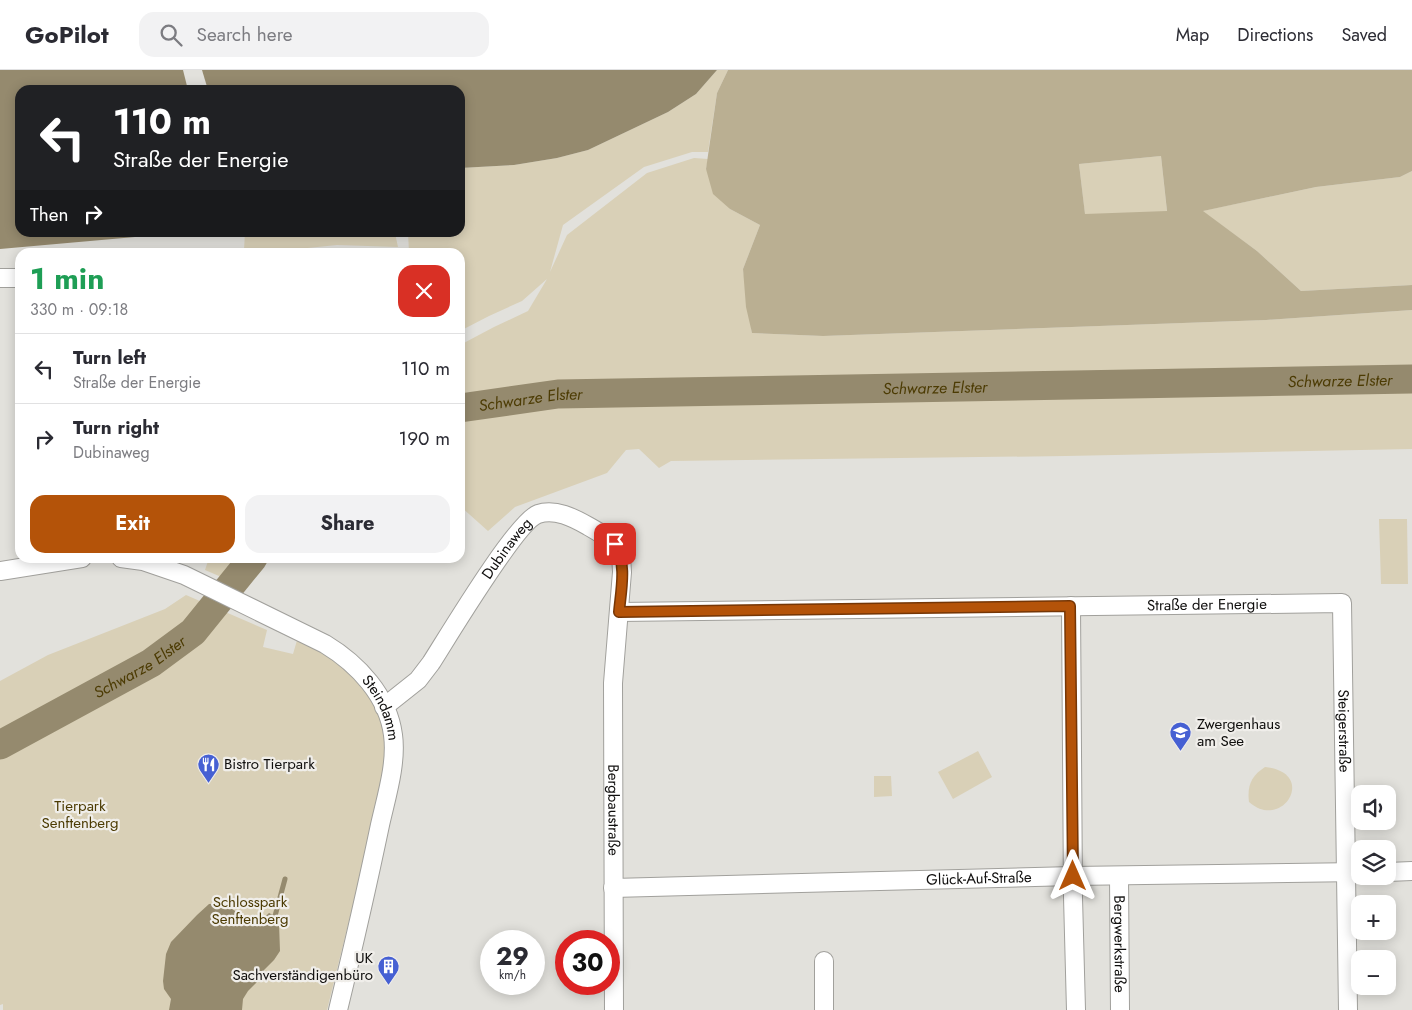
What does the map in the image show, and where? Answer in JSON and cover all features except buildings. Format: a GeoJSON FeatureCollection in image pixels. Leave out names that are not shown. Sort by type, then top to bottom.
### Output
{"type":"FeatureCollection","features":[{"type":"Feature","properties":{"kind":"street"},"geometry":{"type":"LineString","coordinates":[[0,278],[15,278]]}},
{"type":"Feature","properties":{"kind":"street","name":"Dubinaweg"},"geometry":{"type":"LineString","coordinates":[[384,707],[418,680],[523,524],[538,514],[546,512],[560,513],[574,518],[615,544],[621,554],[622,562],[619,612]]}},
{"type":"Feature","properties":{"kind":"street"},"geometry":{"type":"LineString","coordinates":[[0,571],[50,563]]}},
{"type":"Feature","properties":{"kind":"street","name":"Steindamm"},"geometry":{"type":"LineString","coordinates":[[145,563],[159,566],[196,580],[341,654],[364,675],[384,707],[394,736],[393,762],[364,900],[338,1010]]}},
{"type":"Feature","properties":{"kind":"street","name":"Straße der Energie"},"geometry":{"type":"LineString","coordinates":[[619,612],[1342,603]]}},
{"type":"Feature","properties":{"kind":"street","name":"Steigerstraße"},"geometry":{"type":"LineString","coordinates":[[1342,603],[1352,840]]}},
{"type":"Feature","properties":{"kind":"street"},"geometry":{"type":"LineString","coordinates":[[1070,606],[1076,1010]]}},
{"type":"Feature","properties":{"kind":"street","name":"Bergbaustraße"},"geometry":{"type":"LineString","coordinates":[[614,1010],[613,684],[619,612]]}},
{"type":"Feature","properties":{"kind":"street"},"geometry":{"type":"LineString","coordinates":[[1396,872],[1412,871]]}},
{"type":"Feature","properties":{"kind":"street","name":"Glück-Auf-Straße"},"geometry":{"type":"LineString","coordinates":[[613,888],[1073,876],[1351,872]]}},
{"type":"Feature","properties":{"kind":"street","name":"Bergwerkstraße"},"geometry":{"type":"LineString","coordinates":[[1118,876],[1120,1010]]}},
{"type":"Feature","properties":{"kind":"street","name":"Steigerstraße"},"geometry":{"type":"LineString","coordinates":[[1348,1010],[1353,885]]}},
{"type":"Feature","properties":{"kind":"street"},"geometry":{"type":"LineString","coordinates":[[824,961],[824,1010]]}},
{"type":"Feature","properties":{"kind":"green space"},"geometry":{"type":"Polygon","coordinates":[[[717,70],[728,70],[717,93],[708,152],[692,152],[644,167],[563,225],[550,272],[567,235],[647,173],[694,158],[708,159],[706,169],[730,209],[760,225],[743,269],[752,333],[823,336],[1266,320],[1412,310],[1412,449],[671,461],[659,468],[639,449],[626,450],[607,473],[515,507],[488,531],[465,510],[465,342],[528,311],[547,279],[522,301],[465,328],[465,248],[409,248],[408,237],[465,237],[465,168],[514,165],[557,158],[588,150],[668,112],[696,94],[717,70]]]}},
{"type":"Feature","properties":{"kind":"green space"},"geometry":{"type":"Polygon","coordinates":[[[1161,156],[1167,212],[1085,215],[1079,164],[1161,156]]]}},
{"type":"Feature","properties":{"kind":"green space"},"geometry":{"type":"Polygon","coordinates":[[[1412,171],[1412,285],[1301,291],[1257,251],[1202,211],[1316,187],[1400,177],[1412,171]]]}},
{"type":"Feature","properties":{"kind":"green space"},"geometry":{"type":"Polygon","coordinates":[[[245,237],[396,237],[398,247],[337,245],[308,248],[244,248],[245,237]]]}},
{"type":"Feature","properties":{"kind":"green space"},"geometry":{"type":"Polygon","coordinates":[[[1379,519],[1407,519],[1408,584],[1381,584],[1379,519]]]}},
{"type":"Feature","properties":{"kind":"green space"},"geometry":{"type":"Polygon","coordinates":[[[207,563],[265,563],[247,588],[205,570],[207,563]]]}},
{"type":"Feature","properties":{"kind":"green space"},"geometry":{"type":"Polygon","coordinates":[[[186,595],[267,630],[263,647],[293,654],[298,637],[334,656],[354,673],[378,710],[385,734],[384,767],[361,872],[327,1010],[3,1010],[3,1004],[0,1005],[0,681],[48,655],[165,609],[186,595]]]}},
{"type":"Feature","properties":{"kind":"green space"},"geometry":{"type":"Polygon","coordinates":[[[978,751],[992,777],[953,799],[938,772],[978,751]]]}},
{"type":"Feature","properties":{"kind":"green space"},"geometry":{"type":"Polygon","coordinates":[[[1265,767],[1281,771],[1290,779],[1292,788],[1290,798],[1283,805],[1273,810],[1262,809],[1249,802],[1249,786],[1256,774],[1265,767]]]}},
{"type":"Feature","properties":{"kind":"green space"},"geometry":{"type":"Polygon","coordinates":[[[874,776],[891,776],[892,796],[874,797],[874,776]]]}},
{"type":"Feature","properties":{"kind":"shaded area"},"geometry":{"type":"Polygon","coordinates":[[[0,70],[717,70],[696,94],[668,112],[588,150],[557,158],[514,165],[465,168],[465,85],[15,85],[15,237],[135,237],[0,249],[0,70]]]}},
{"type":"Feature","properties":{"kind":"shaded area"},"geometry":{"type":"Polygon","coordinates":[[[728,70],[1412,70],[1412,171],[1400,177],[1316,187],[1203,211],[1257,251],[1301,291],[1412,285],[1412,310],[1266,320],[823,336],[752,333],[746,307],[743,269],[760,225],[730,209],[713,194],[706,169],[717,93],[728,70]],[[1161,156],[1079,164],[1085,214],[1167,211],[1161,156]]]}},
{"type":"Feature","properties":{"kind":"shaded area"},"geometry":{"type":"Polygon","coordinates":[[[209,904],[228,906],[244,917],[255,921],[262,919],[269,913],[275,916],[279,923],[280,951],[264,970],[261,978],[248,991],[243,999],[242,1010],[169,1010],[171,999],[164,989],[163,981],[166,954],[171,942],[209,904]]]}},
{"type":"Feature","properties":{"kind":"pier"},"geometry":{"type":"Polygon","coordinates":[[[183,70],[202,70],[206,85],[187,85],[183,70]]]}},
{"type":"Feature","properties":{"kind":"waterway","name":"Schwarze Elster"},"geometry":{"type":"LineString","coordinates":[[465,407],[558,394],[1412,379]]}},
{"type":"Feature","properties":{"kind":"waterway","name":"Schwarze Elster"},"geometry":{"type":"LineString","coordinates":[[0,745],[151,663],[193,632],[249,563]]}},
{"type":"Feature","properties":{"kind":"waterway"},"geometry":{"type":"LineString","coordinates":[[275,916],[285,879]]}},
{"type":"Feature","properties":{"kind":"place","name":"Zwergenhaus am See"},"geometry":{"type":"Point","coordinates":[1181,752]}},
{"type":"Feature","properties":{"kind":"place","name":"Bistro Tierpark"},"geometry":{"type":"Point","coordinates":[208,783]}},
{"type":"Feature","properties":{"kind":"place","name":"UK Sachverständigenbüro"},"geometry":{"type":"Point","coordinates":[389,986]}},
{"type":"Feature","properties":{"kind":"route"},"geometry":{"type":"LineString","coordinates":[[615,544],[621,554],[622,562],[619,612],[1070,606],[1073,876]]}},
{"type":"Feature","properties":{"kind":"park label","name":"Tierpark Senftenberg"},"geometry":{"type":"Point","coordinates":[80,814]}},
{"type":"Feature","properties":{"kind":"park label","name":"Schlosspark Senftenberg"},"geometry":{"type":"Point","coordinates":[250,910]}}]}
